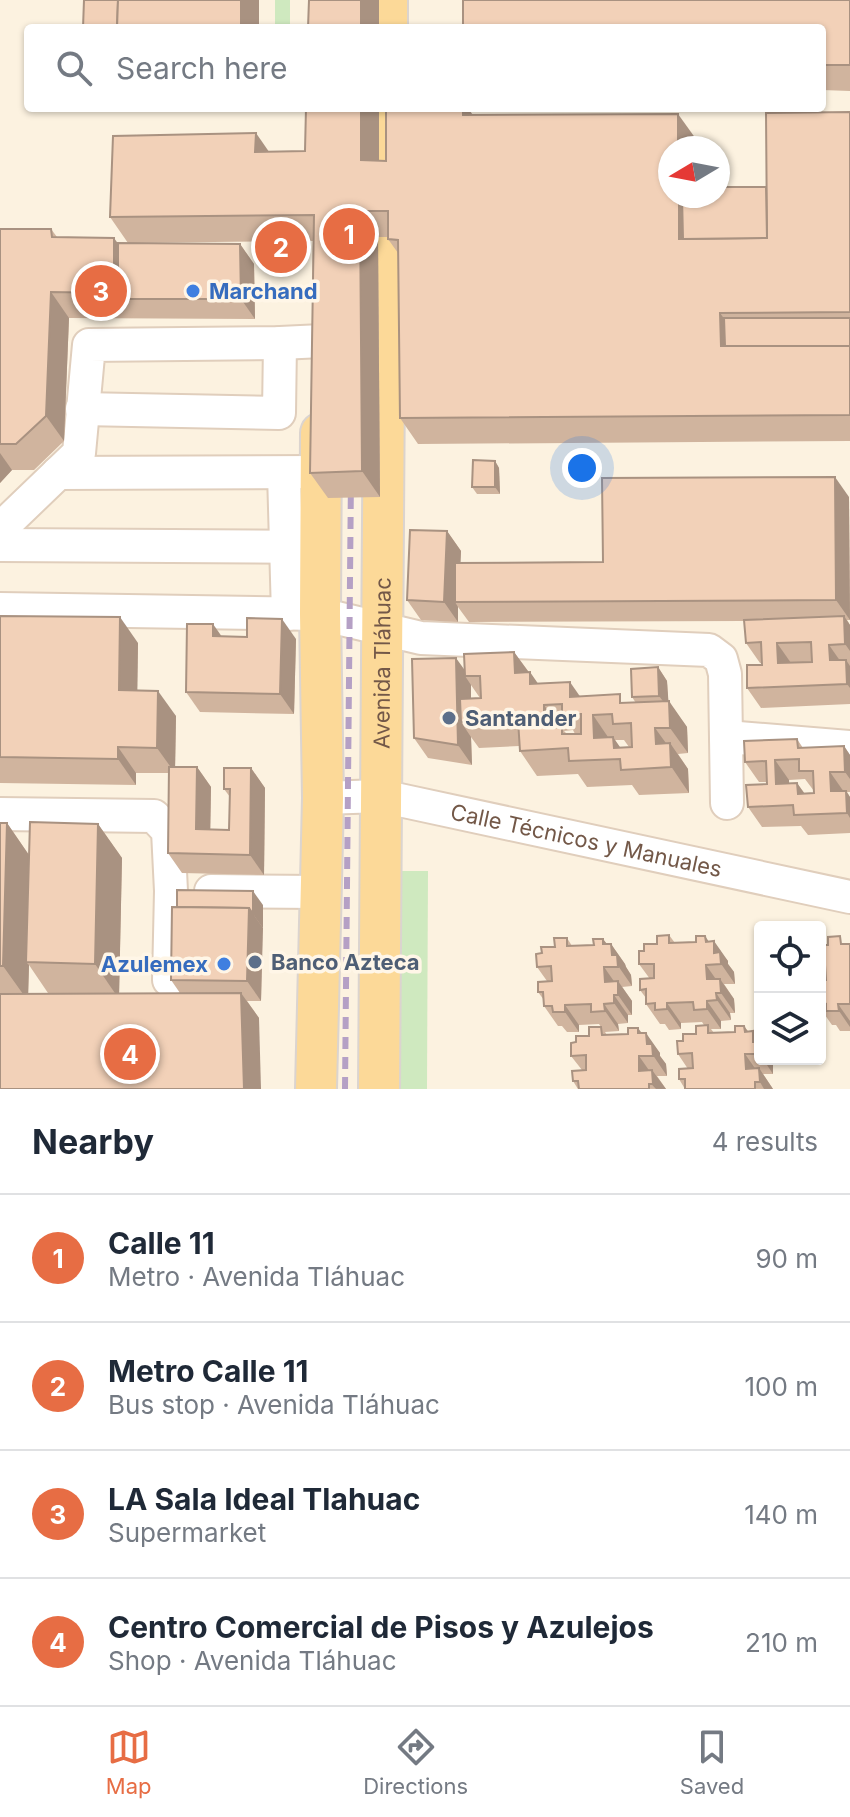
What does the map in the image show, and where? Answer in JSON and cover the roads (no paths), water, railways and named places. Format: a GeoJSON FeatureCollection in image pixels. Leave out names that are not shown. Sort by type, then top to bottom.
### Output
{"type":"FeatureCollection","features":[{"type":"Feature","properties":{"kind":"main road"},"geometry":{"type":"LineString","coordinates":[[386,112],[386,186]]}},
{"type":"Feature","properties":{"kind":"main road","name":"Avenida Tláhuac"},"geometry":{"type":"LineString","coordinates":[[379,1089],[385,237]]}},
{"type":"Feature","properties":{"kind":"main road"},"geometry":{"type":"LineString","coordinates":[[316,1089],[323,798],[304,614],[303,473],[321,388],[322,327]]}},
{"type":"Feature","properties":{"kind":"street"},"geometry":{"type":"LineString","coordinates":[[0,529],[79,453],[89,345],[280,343],[322,327]]}},
{"type":"Feature","properties":{"kind":"street"},"geometry":{"type":"LineString","coordinates":[[82,409],[279,413],[280,343]]}},
{"type":"Feature","properties":{"kind":"street"},"geometry":{"type":"LineString","coordinates":[[58,473],[303,473]]}},
{"type":"Feature","properties":{"kind":"street"},"geometry":{"type":"LineString","coordinates":[[0,545],[303,546]]}},
{"type":"Feature","properties":{"kind":"street"},"geometry":{"type":"LineString","coordinates":[[0,609],[304,614],[421,638],[709,650],[721,659],[725,674],[727,803]]}},
{"type":"Feature","properties":{"kind":"street"},"geometry":{"type":"LineString","coordinates":[[726,737],[850,747]]}},
{"type":"Feature","properties":{"kind":"street","name":"Calle Técnicos y Manuales"},"geometry":{"type":"LineString","coordinates":[[323,798],[381,796],[850,897]]}},
{"type":"Feature","properties":{"kind":"street"},"geometry":{"type":"LineString","coordinates":[[0,814],[154,816],[168,831],[171,891],[169,980]]}},
{"type":"Feature","properties":{"kind":"street"},"geometry":{"type":"LineString","coordinates":[[171,891],[320,892]]}},
{"type":"Feature","properties":{"kind":"railway"},"geometry":{"type":"LineString","coordinates":[[345,1089],[351,477]]}},
{"type":"Feature","properties":{"kind":"place","name":"Calle 11"},"geometry":{"type":"Point","coordinates":[349,234]}},
{"type":"Feature","properties":{"kind":"place","name":"Metro Calle 11"},"geometry":{"type":"Point","coordinates":[281,247]}},
{"type":"Feature","properties":{"kind":"place","name":"LA Sala Ideal Tlahuac"},"geometry":{"type":"Point","coordinates":[101,291]}},
{"type":"Feature","properties":{"kind":"place","name":"Marchand"},"geometry":{"type":"Point","coordinates":[193,291]}},
{"type":"Feature","properties":{"kind":"place","name":"Santander"},"geometry":{"type":"Point","coordinates":[449,718]}},
{"type":"Feature","properties":{"kind":"place","name":"Banco Azteca"},"geometry":{"type":"Point","coordinates":[255,962]}},
{"type":"Feature","properties":{"kind":"place","name":"Azulemex"},"geometry":{"type":"Point","coordinates":[224,964]}},
{"type":"Feature","properties":{"kind":"place","name":"Centro Comercial de Pisos y Azulejos"},"geometry":{"type":"Point","coordinates":[130,1054]}}]}
